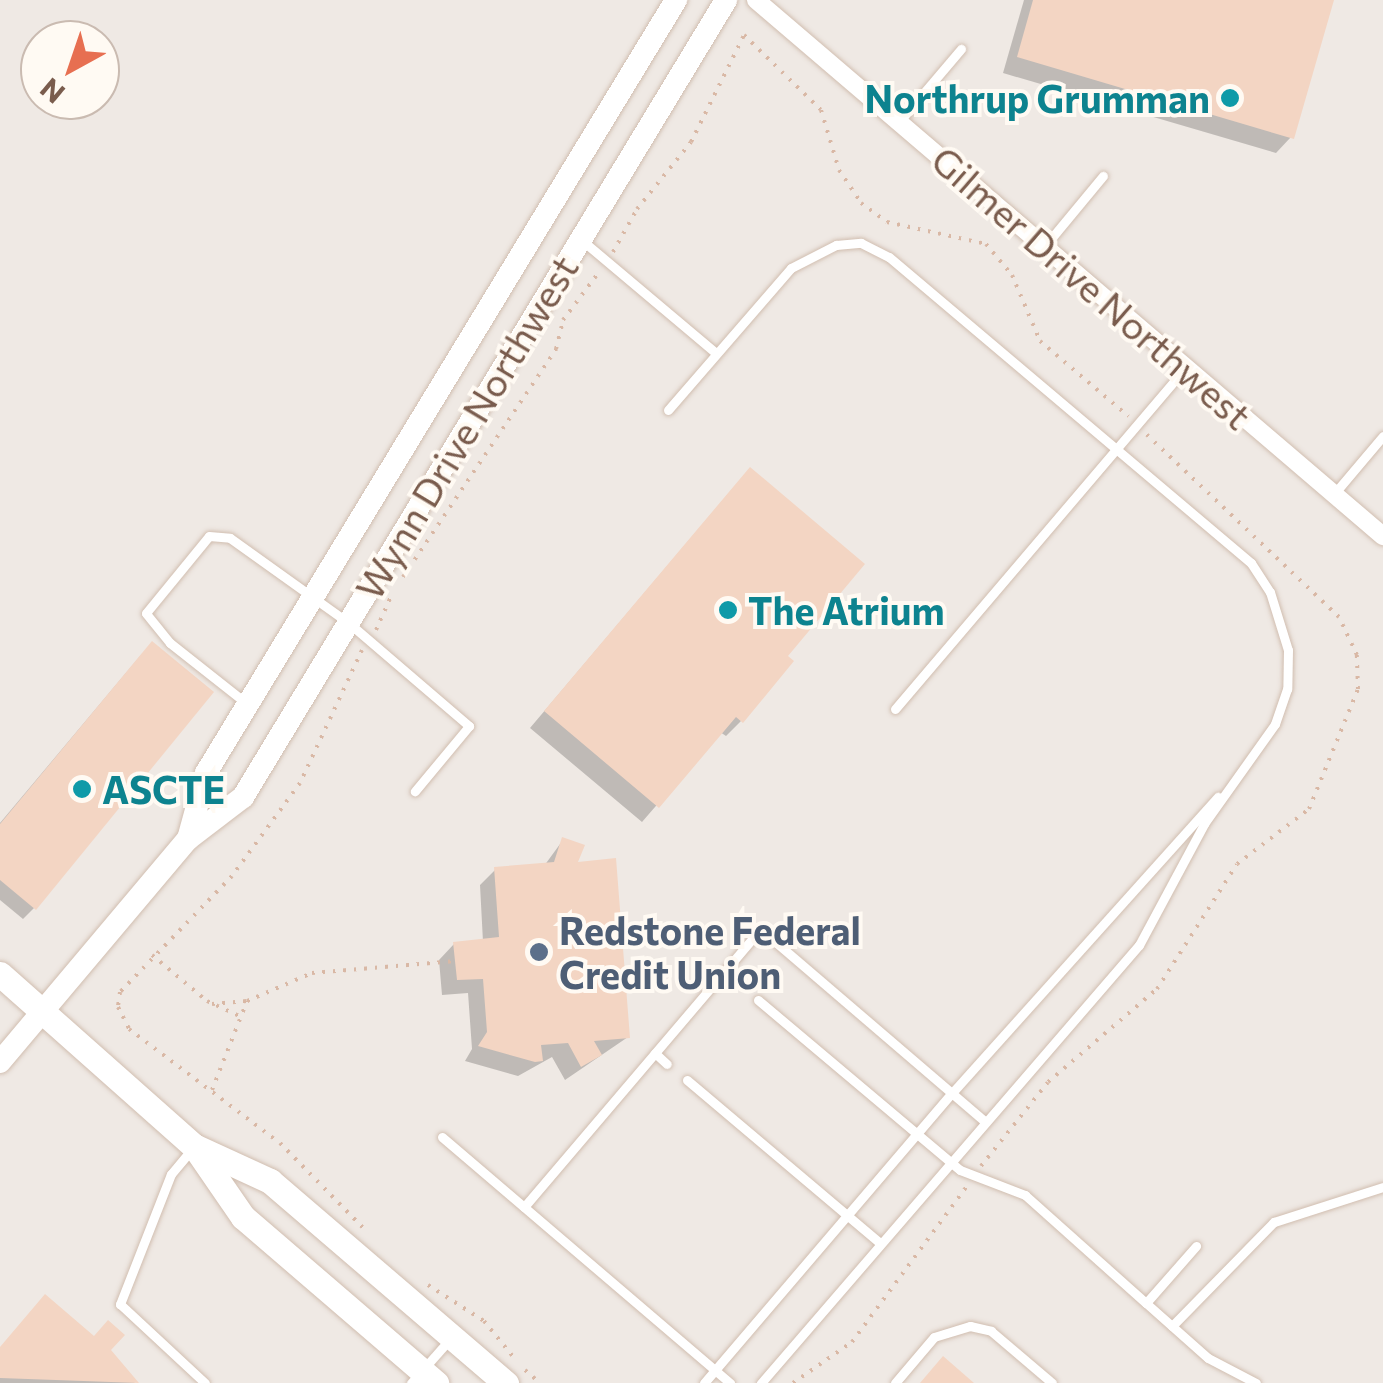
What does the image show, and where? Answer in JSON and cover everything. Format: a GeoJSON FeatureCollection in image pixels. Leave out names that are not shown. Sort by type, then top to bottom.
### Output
{"type":"FeatureCollection","features":[{"type":"Feature","properties":{"kind":"main road"},"geometry":{"type":"LineString","coordinates":[[0,974],[194,1146],[243,1217],[423,1379]]}},
{"type":"Feature","properties":{"kind":"main road"},"geometry":{"type":"LineString","coordinates":[[194,1146],[270,1181],[506,1383]]}},
{"type":"Feature","properties":{"kind":"street","name":"Wynn Drive Northwest"},"geometry":{"type":"LineString","coordinates":[[188,839],[206,773],[676,0]]}},
{"type":"Feature","properties":{"kind":"street","name":"Wynn Drive Northwest"},"geometry":{"type":"LineString","coordinates":[[0,1062],[188,839],[243,797],[350,624],[578,237],[726,0]]}},
{"type":"Feature","properties":{"kind":"street","name":"Gilmer Drive Northwest"},"geometry":{"type":"LineString","coordinates":[[756,0],[1383,536]]}},
{"type":"Feature","properties":{"kind":"lane"},"geometry":{"type":"LineString","coordinates":[[899,122],[961,49]]}},
{"type":"Feature","properties":{"kind":"lane"},"geometry":{"type":"LineString","coordinates":[[1044,246],[1102,176]]}},
{"type":"Feature","properties":{"kind":"lane"},"geometry":{"type":"LineString","coordinates":[[578,237],[716,354]]}},
{"type":"Feature","properties":{"kind":"lane"},"geometry":{"type":"LineString","coordinates":[[668,410],[792,268],[836,246],[862,242],[889,256],[1251,564],[1284,629],[1288,667],[1281,709],[1230,785],[1139,946],[760,1383]]}},
{"type":"Feature","properties":{"kind":"lane"},"geometry":{"type":"LineString","coordinates":[[895,709],[1186,367]]}},
{"type":"Feature","properties":{"kind":"lane"},"geometry":{"type":"LineString","coordinates":[[1334,494],[1383,436]]}},
{"type":"Feature","properties":{"kind":"lane"},"geometry":{"type":"LineString","coordinates":[[248,705],[170,643],[146,613],[209,536],[219,535],[350,624],[469,726],[415,791]]}},
{"type":"Feature","properties":{"kind":"lane"},"geometry":{"type":"LineString","coordinates":[[704,1383],[952,1093],[1230,785]]}},
{"type":"Feature","properties":{"kind":"lane"},"geometry":{"type":"LineString","coordinates":[[524,1207],[754,937],[772,939],[984,1121]]}},
{"type":"Feature","properties":{"kind":"lane"},"geometry":{"type":"LineString","coordinates":[[725,971],[737,981]]}},
{"type":"Feature","properties":{"kind":"lane"},"geometry":{"type":"LineString","coordinates":[[758,1000],[949,1162],[974,1177],[1025,1195],[1208,1358],[1256,1383]]}},
{"type":"Feature","properties":{"kind":"lane"},"geometry":{"type":"LineString","coordinates":[[654,1053],[668,1064]]}},
{"type":"Feature","properties":{"kind":"lane"},"geometry":{"type":"LineString","coordinates":[[687,1080],[880,1243]]}},
{"type":"Feature","properties":{"kind":"lane"},"geometry":{"type":"LineString","coordinates":[[442,1137],[730,1383]]}},
{"type":"Feature","properties":{"kind":"lane"},"geometry":{"type":"LineString","coordinates":[[194,1146],[171,1174],[120,1304],[205,1383]]}},
{"type":"Feature","properties":{"kind":"lane"},"geometry":{"type":"LineString","coordinates":[[1172,1326],[1274,1222],[1383,1187]]}},
{"type":"Feature","properties":{"kind":"lane"},"geometry":{"type":"LineString","coordinates":[[1146,1303],[1196,1246]]}},
{"type":"Feature","properties":{"kind":"lane"},"geometry":{"type":"LineString","coordinates":[[895,1383],[934,1337],[970,1326],[991,1331],[1052,1383]]}},
{"type":"Feature","properties":{"kind":"lane"},"geometry":{"type":"LineString","coordinates":[[423,1379],[452,1336]]}},
{"type":"Feature","properties":{"kind":"path"},"geometry":{"type":"LineString","coordinates":[[400,582],[551,356],[563,320],[606,261],[637,209],[692,142],[744,36],[822,110],[839,170],[861,203],[887,222],[986,244],[1012,275],[1040,342],[1137,424],[1338,617],[1357,655],[1358,690],[1309,808],[1236,864],[1156,989],[1040,1090],[866,1326],[793,1383]]}},
{"type":"Feature","properties":{"kind":"path"},"geometry":{"type":"LineString","coordinates":[[380,1244],[280,1143],[158,1053],[120,1014],[120,992],[152,954],[232,876],[300,783],[395,590]]}},
{"type":"Feature","properties":{"kind":"path"},"geometry":{"type":"LineString","coordinates":[[152,954],[212,1004],[239,1016]]}},
{"type":"Feature","properties":{"kind":"path"},"geometry":{"type":"LineString","coordinates":[[212,1004],[247,1001],[312,973],[455,962]]}},
{"type":"Feature","properties":{"kind":"path"},"geometry":{"type":"LineString","coordinates":[[212,1090],[247,1001]]}},
{"type":"Feature","properties":{"kind":"path"},"geometry":{"type":"LineString","coordinates":[[414,1273],[484,1321],[540,1383]]}},
{"type":"Feature","properties":{"kind":"shaded area"},"geometry":{"type":"Polygon","coordinates":[[[0,0],[1383,0],[1383,1383],[0,1383],[0,0]]]}},
{"type":"Feature","properties":{"kind":"building","name":"Northrup Grumman"},"geometry":{"type":"Polygon","coordinates":[[[1033,0],[1334,0],[1294,139],[1017,57],[1033,0]]]}},
{"type":"Feature","properties":{"kind":"building","name":"The Atrium"},"geometry":{"type":"Polygon","coordinates":[[[750,467],[865,564],[788,656],[794,661],[743,723],[736,717],[659,808],[544,711],[750,467]]]}},
{"type":"Feature","properties":{"kind":"building","name":"ASCTE"},"geometry":{"type":"Polygon","coordinates":[[[152,641],[214,692],[36,910],[0,880],[0,824],[152,641]]]}},
{"type":"Feature","properties":{"kind":"building","name":"Redstone Federal Credit Union"},"geometry":{"type":"Polygon","coordinates":[[[562,837],[585,845],[578,862],[616,858],[630,1038],[594,1041],[602,1055],[581,1067],[568,1043],[541,1045],[543,1061],[535,1062],[478,1046],[487,1032],[483,979],[457,980],[453,942],[499,937],[494,867],[554,862],[562,837]]]}},
{"type":"Feature","properties":{"kind":"building"},"geometry":{"type":"Polygon","coordinates":[[[45,1294],[94,1336],[108,1320],[125,1335],[111,1350],[139,1383],[0,1378],[0,1347],[45,1294]]]}},
{"type":"Feature","properties":{"kind":"building"},"geometry":{"type":"Polygon","coordinates":[[[943,1356],[974,1383],[920,1383],[943,1356]]]}},
{"type":"Feature","properties":{"kind":"place","name":"Northrup Grumman"},"geometry":{"type":"Point","coordinates":[1230,98]}},
{"type":"Feature","properties":{"kind":"place","name":"The Atrium"},"geometry":{"type":"Point","coordinates":[728,610]}},
{"type":"Feature","properties":{"kind":"place","name":"ASCTE"},"geometry":{"type":"Point","coordinates":[82,789]}},
{"type":"Feature","properties":{"kind":"place","name":"Redstone Federal Credit Union"},"geometry":{"type":"Point","coordinates":[539,952]}}]}
